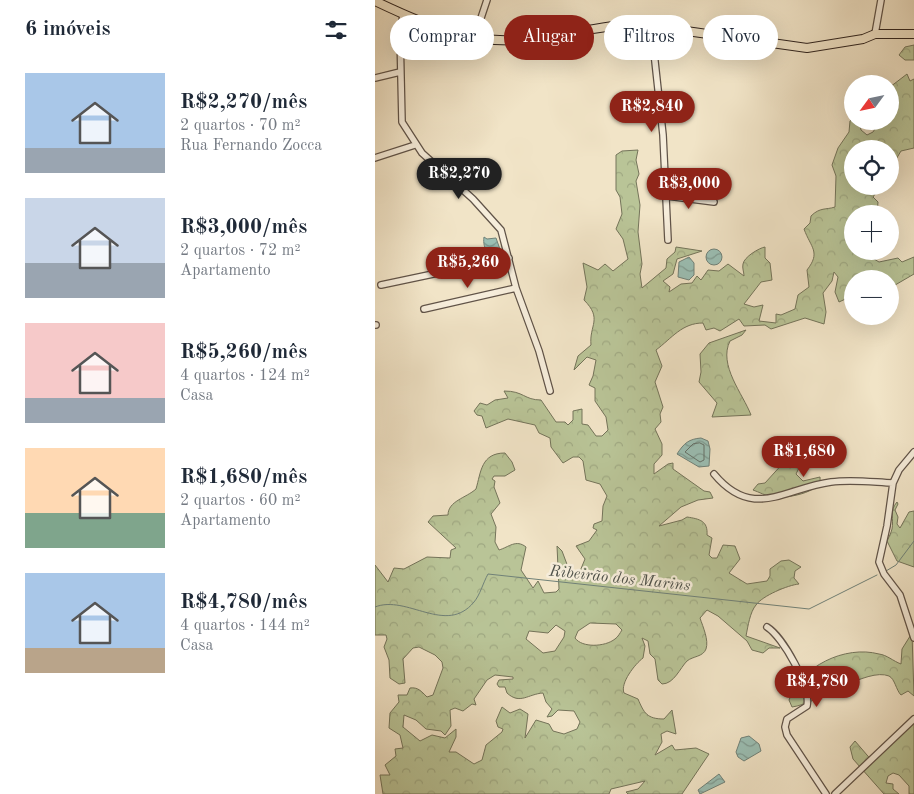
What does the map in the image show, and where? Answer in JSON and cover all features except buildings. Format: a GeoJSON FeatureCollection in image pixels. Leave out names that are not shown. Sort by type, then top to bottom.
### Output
{"type":"FeatureCollection","features":[{"type":"Feature","properties":{"kind":"main road"},"geometry":{"type":"LineString","coordinates":[[375,1],[403,15]]}},
{"type":"Feature","properties":{"kind":"main road"},"geometry":{"type":"LineString","coordinates":[[494,39],[525,40],[604,27]]}},
{"type":"Feature","properties":{"kind":"main road"},"geometry":{"type":"LineString","coordinates":[[693,31],[807,48],[863,39],[875,34],[914,34]]}},
{"type":"Feature","properties":{"kind":"street"},"geometry":{"type":"LineString","coordinates":[[482,15],[487,0]]}},
{"type":"Feature","properties":{"kind":"street"},"geometry":{"type":"LineString","coordinates":[[875,34],[881,0]]}},
{"type":"Feature","properties":{"kind":"street"},"geometry":{"type":"LineString","coordinates":[[400,60],[402,122],[415,145],[491,218],[501,230],[517,288],[539,351],[549,391]]}},
{"type":"Feature","properties":{"kind":"street"},"geometry":{"type":"LineString","coordinates":[[654,60],[667,196],[668,240]]}},
{"type":"Feature","properties":{"kind":"street"},"geometry":{"type":"LineString","coordinates":[[375,78],[400,72]]}},
{"type":"Feature","properties":{"kind":"street"},"geometry":{"type":"LineString","coordinates":[[375,158],[415,145]]}},
{"type":"Feature","properties":{"kind":"street"},"geometry":{"type":"LineString","coordinates":[[667,196],[714,202]]}},
{"type":"Feature","properties":{"kind":"street"},"geometry":{"type":"LineString","coordinates":[[381,285],[509,258]]}},
{"type":"Feature","properties":{"kind":"street"},"geometry":{"type":"LineString","coordinates":[[424,309],[517,288]]}},
{"type":"Feature","properties":{"kind":"street"},"geometry":{"type":"LineString","coordinates":[[914,452],[899,470],[893,483],[887,526],[879,562],[884,574],[900,594],[913,626],[914,638]]}},
{"type":"Feature","properties":{"kind":"street"},"geometry":{"type":"LineString","coordinates":[[714,474],[733,492],[764,499],[778,498],[820,483],[833,481],[893,483]]}},
{"type":"Feature","properties":{"kind":"street"},"geometry":{"type":"LineString","coordinates":[[767,627],[772,631],[794,665],[808,694],[807,706],[787,719],[786,731],[826,794]]}},
{"type":"Feature","properties":{"kind":"street"},"geometry":{"type":"LineString","coordinates":[[835,794],[914,720]]}},
{"type":"Feature","properties":{"kind":"green space"},"geometry":{"type":"Polygon","coordinates":[[[914,45],[914,60],[905,60],[899,55],[905,47],[914,45]]]}},
{"type":"Feature","properties":{"kind":"green space"},"geometry":{"type":"Polygon","coordinates":[[[907,74],[910,81],[914,79],[914,148],[901,151],[899,154],[899,140],[844,140],[844,195],[874,195],[873,197],[878,202],[878,205],[844,205],[844,260],[876,260],[879,262],[899,259],[902,262],[914,257],[914,274],[899,283],[899,270],[844,270],[844,300],[839,302],[835,292],[838,277],[834,272],[832,281],[823,293],[826,312],[824,324],[805,318],[771,329],[765,325],[744,326],[739,319],[720,331],[714,328],[706,330],[703,323],[696,324],[683,328],[656,350],[662,366],[655,382],[663,407],[660,414],[661,422],[655,429],[662,444],[662,455],[654,464],[654,474],[668,464],[673,463],[673,469],[704,491],[710,492],[713,498],[698,500],[681,507],[659,526],[687,517],[702,522],[705,524],[707,535],[712,538],[709,555],[712,558],[717,558],[723,545],[735,546],[740,559],[729,573],[747,584],[767,581],[770,576],[770,569],[781,561],[789,560],[801,567],[795,571],[794,578],[799,584],[782,589],[764,598],[754,608],[749,619],[746,636],[780,648],[769,648],[763,653],[752,650],[747,641],[718,616],[707,610],[700,618],[706,638],[705,652],[687,661],[673,679],[662,684],[658,680],[655,659],[650,654],[648,641],[642,638],[645,646],[643,658],[629,674],[623,689],[624,693],[638,699],[644,711],[654,718],[664,719],[672,710],[676,734],[667,731],[661,734],[662,742],[655,755],[672,745],[675,750],[696,748],[709,754],[682,794],[628,794],[626,792],[638,789],[645,781],[611,789],[609,794],[383,794],[380,775],[390,775],[385,765],[396,756],[395,749],[403,748],[400,735],[389,728],[390,713],[399,702],[398,695],[407,695],[410,688],[415,688],[427,697],[433,695],[443,668],[442,662],[435,655],[419,647],[413,648],[403,659],[405,683],[399,684],[390,678],[389,660],[384,647],[387,639],[386,635],[375,635],[375,565],[388,582],[394,568],[404,569],[427,557],[450,558],[451,550],[456,548],[428,522],[433,516],[448,515],[454,503],[476,489],[483,465],[491,456],[497,454],[505,453],[515,470],[505,476],[494,476],[492,479],[495,481],[494,487],[500,503],[491,514],[496,527],[495,542],[499,550],[513,544],[526,547],[521,570],[533,588],[538,581],[544,593],[556,592],[559,589],[557,546],[562,551],[571,575],[578,576],[585,559],[576,546],[589,541],[597,530],[593,528],[594,524],[602,521],[603,506],[607,496],[600,484],[586,480],[583,461],[579,457],[573,457],[563,463],[551,447],[550,438],[539,433],[535,425],[508,419],[486,428],[482,416],[477,415],[474,411],[480,403],[487,405],[495,400],[508,398],[504,391],[511,391],[531,399],[541,400],[556,422],[565,422],[568,425],[573,420],[573,411],[582,409],[582,424],[588,425],[596,436],[602,436],[608,430],[606,417],[595,401],[595,388],[589,385],[596,360],[587,357],[574,370],[578,356],[591,345],[594,322],[593,312],[584,300],[587,287],[583,263],[598,270],[605,264],[613,271],[628,259],[623,239],[616,229],[622,214],[620,197],[616,190],[616,155],[622,151],[638,150],[636,160],[639,174],[636,181],[640,205],[638,232],[642,264],[640,274],[642,288],[666,268],[667,259],[675,252],[676,247],[702,251],[677,259],[673,274],[663,281],[670,287],[669,292],[681,284],[692,283],[697,276],[701,280],[708,270],[719,271],[728,264],[744,276],[744,261],[752,253],[765,247],[765,258],[770,263],[772,280],[761,282],[744,304],[754,307],[763,305],[759,321],[776,323],[776,314],[781,315],[795,309],[798,295],[809,287],[807,270],[814,254],[804,229],[810,223],[811,216],[814,213],[835,207],[836,176],[832,165],[838,148],[849,130],[861,130],[867,135],[874,130],[899,130],[899,80],[907,74]],[[590,623],[578,631],[575,638],[588,645],[606,644],[616,638],[622,630],[616,624],[590,623]],[[556,625],[548,633],[529,631],[526,639],[543,653],[555,651],[564,637],[565,631],[556,625]],[[495,675],[487,680],[474,699],[476,705],[472,704],[463,711],[455,708],[450,710],[451,726],[445,735],[441,731],[426,729],[416,720],[404,715],[403,727],[420,741],[432,735],[445,738],[456,729],[456,737],[449,752],[456,752],[474,764],[482,760],[486,745],[502,732],[503,729],[498,727],[496,721],[502,707],[510,713],[520,709],[528,714],[525,738],[536,720],[549,724],[553,731],[564,734],[577,729],[580,722],[574,711],[558,710],[552,716],[547,717],[552,709],[546,702],[543,693],[520,699],[516,698],[507,693],[505,687],[499,687],[497,684],[499,680],[513,679],[513,677],[495,675]]]}},
{"type":"Feature","properties":{"kind":"green space"},"geometry":{"type":"Polygon","coordinates":[[[746,330],[742,335],[730,341],[727,350],[727,360],[733,379],[751,415],[712,417],[717,403],[699,382],[701,372],[700,354],[709,343],[746,330]]]}},
{"type":"Feature","properties":{"kind":"green space"},"geometry":{"type":"Polygon","coordinates":[[[788,443],[792,449],[792,458],[800,466],[796,474],[803,481],[820,477],[819,483],[802,494],[785,497],[767,496],[753,490],[758,484],[765,483],[785,461],[788,443]]]}},
{"type":"Feature","properties":{"kind":"green space"},"geometry":{"type":"Polygon","coordinates":[[[897,502],[895,510],[898,517],[897,524],[900,528],[909,512],[914,511],[914,567],[897,561],[887,541],[892,529],[892,512],[897,502]]]}},
{"type":"Feature","properties":{"kind":"green space"},"geometry":{"type":"Polygon","coordinates":[[[912,633],[914,696],[908,691],[901,695],[891,677],[880,675],[855,681],[815,700],[792,707],[789,700],[795,688],[803,677],[814,668],[839,656],[866,652],[882,655],[901,664],[902,649],[912,633]]]}},
{"type":"Feature","properties":{"kind":"green space"},"geometry":{"type":"Polygon","coordinates":[[[914,721],[914,794],[909,794],[909,786],[899,775],[893,773],[888,776],[886,783],[893,784],[893,789],[899,794],[884,794],[853,759],[850,747],[855,741],[873,762],[914,721]]]}},
{"type":"Feature","properties":{"kind":"water"},"geometry":{"type":"Polygon","coordinates":[[[484,237],[487,239],[496,238],[502,255],[491,253],[486,249],[484,237]]]}},
{"type":"Feature","properties":{"kind":"water"},"geometry":{"type":"Polygon","coordinates":[[[714,249],[722,257],[714,265],[706,257],[714,249]]]}},
{"type":"Feature","properties":{"kind":"water"},"geometry":{"type":"Polygon","coordinates":[[[689,257],[694,263],[694,275],[689,280],[678,277],[679,262],[689,257]]]}},
{"type":"Feature","properties":{"kind":"water"},"geometry":{"type":"Polygon","coordinates":[[[701,438],[708,441],[710,449],[709,466],[699,467],[677,454],[687,442],[701,438]]]}},
{"type":"Feature","properties":{"kind":"water"},"geometry":{"type":"Polygon","coordinates":[[[749,736],[759,744],[761,751],[744,761],[738,757],[736,752],[741,738],[749,736]]]}},
{"type":"Feature","properties":{"kind":"water"},"geometry":{"type":"Polygon","coordinates":[[[719,774],[725,782],[700,794],[698,790],[719,774]]]}},
{"type":"Feature","properties":{"kind":"waterway","name":"Ribeirão dos Marins"},"geometry":{"type":"LineString","coordinates":[[886,571],[896,565],[914,541]]}},
{"type":"Feature","properties":{"kind":"waterway","name":"Ribeirão dos Marins"},"geometry":{"type":"LineString","coordinates":[[375,607],[387,604],[439,615],[451,615],[463,611],[474,602],[488,574],[809,609],[877,575]]}}]}
